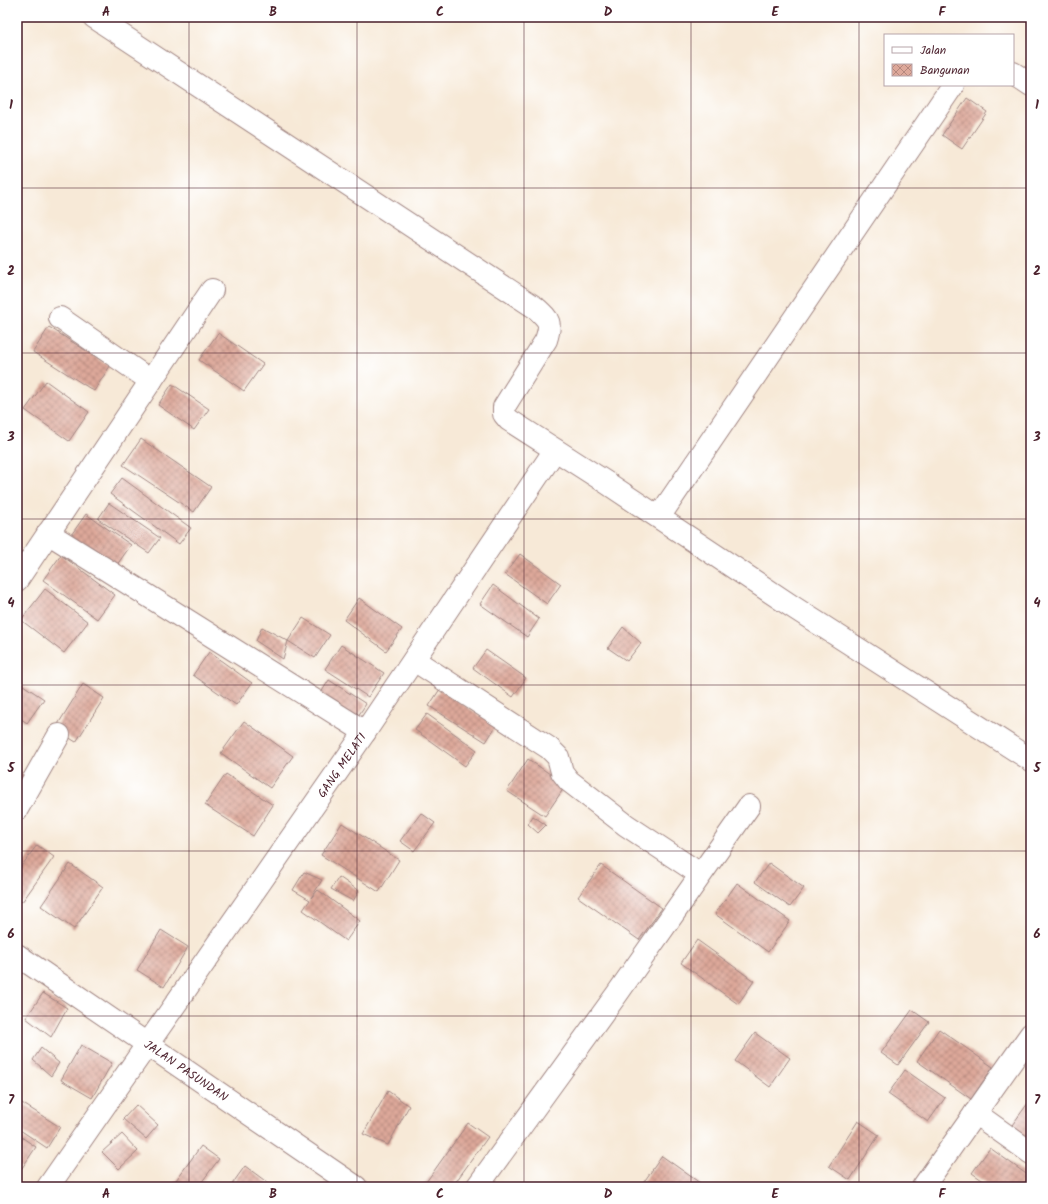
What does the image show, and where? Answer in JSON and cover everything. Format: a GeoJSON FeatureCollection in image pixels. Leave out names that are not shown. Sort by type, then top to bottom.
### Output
{"type":"FeatureCollection","features":[{"type":"Feature","properties":{"kind":"street"},"geometry":{"type":"LineString","coordinates":[[94,17],[536,308],[548,319],[551,328],[546,340],[504,407],[504,414],[509,420],[552,455],[659,518],[1031,760]]}},
{"type":"Feature","properties":{"kind":"street"},"geometry":{"type":"LineString","coordinates":[[659,518],[952,86]]}},
{"type":"Feature","properties":{"kind":"street"},"geometry":{"type":"LineString","coordinates":[[17,580],[212,290]]}},
{"type":"Feature","properties":{"kind":"street"},"geometry":{"type":"LineString","coordinates":[[60,318],[151,381]]}},
{"type":"Feature","properties":{"kind":"street","name":"GANG MELATI"},"geometry":{"type":"LineString","coordinates":[[48,1187],[365,732],[552,455]]}},
{"type":"Feature","properties":{"kind":"street"},"geometry":{"type":"LineString","coordinates":[[48,533],[365,732]]}},
{"type":"Feature","properties":{"kind":"street"},"geometry":{"type":"LineString","coordinates":[[414,660],[549,748],[558,757],[562,772],[569,781],[626,825],[700,874]]}},
{"type":"Feature","properties":{"kind":"street"},"geometry":{"type":"LineString","coordinates":[[17,809],[60,735]]}},
{"type":"Feature","properties":{"kind":"street"},"geometry":{"type":"LineString","coordinates":[[477,1187],[617,994],[749,806]]}},
{"type":"Feature","properties":{"kind":"street","name":"JALAN PASUNDAN"},"geometry":{"type":"LineString","coordinates":[[17,955],[149,1043],[356,1187]]}},
{"type":"Feature","properties":{"kind":"street"},"geometry":{"type":"LineString","coordinates":[[923,1187],[1031,1034]]}},
{"type":"Feature","properties":{"kind":"street"},"geometry":{"type":"LineString","coordinates":[[975,1113],[1031,1153]]}},
{"type":"Feature","properties":{"kind":"building"},"geometry":{"type":"Polygon","coordinates":[[[967,98],[987,112],[962,149],[942,135],[967,98]]]}},
{"type":"Feature","properties":{"kind":"building"},"geometry":{"type":"Polygon","coordinates":[[[49,327],[110,366],[94,391],[33,352],[49,327]]]}},
{"type":"Feature","properties":{"kind":"building"},"geometry":{"type":"Polygon","coordinates":[[[218,333],[263,364],[244,391],[199,360],[218,333]]]}},
{"type":"Feature","properties":{"kind":"building"},"geometry":{"type":"Polygon","coordinates":[[[46,381],[89,412],[69,441],[25,410],[46,381]]]}},
{"type":"Feature","properties":{"kind":"building"},"geometry":{"type":"Polygon","coordinates":[[[172,384],[209,409],[194,430],[158,405],[172,384]]]}},
{"type":"Feature","properties":{"kind":"building"},"geometry":{"type":"Polygon","coordinates":[[[141,439],[211,487],[194,512],[123,465],[141,439]]]}},
{"type":"Feature","properties":{"kind":"building"},"geometry":{"type":"Polygon","coordinates":[[[122,478],[191,528],[179,544],[110,494],[122,478]]]}},
{"type":"Feature","properties":{"kind":"building"},"geometry":{"type":"Polygon","coordinates":[[[109,503],[160,538],[149,553],[98,519],[109,503]]]}},
{"type":"Feature","properties":{"kind":"building"},"geometry":{"type":"Polygon","coordinates":[[[86,514],[131,545],[114,569],[69,538],[86,514]]]}},
{"type":"Feature","properties":{"kind":"building"},"geometry":{"type":"Polygon","coordinates":[[[520,554],[561,584],[547,604],[505,574],[520,554]]]}},
{"type":"Feature","properties":{"kind":"building"},"geometry":{"type":"Polygon","coordinates":[[[61,555],[115,595],[97,619],[43,580],[61,555]]]}},
{"type":"Feature","properties":{"kind":"building"},"geometry":{"type":"Polygon","coordinates":[[[493,585],[539,619],[527,637],[480,604],[493,585]]]}},
{"type":"Feature","properties":{"kind":"building"},"geometry":{"type":"Polygon","coordinates":[[[45,589],[88,622],[64,653],[21,620],[45,589]]]}},
{"type":"Feature","properties":{"kind":"building"},"geometry":{"type":"Polygon","coordinates":[[[359,598],[402,629],[386,651],[344,620],[359,598]]]}},
{"type":"Feature","properties":{"kind":"building"},"geometry":{"type":"Polygon","coordinates":[[[303,618],[330,635],[315,658],[288,641],[303,618]]]}},
{"type":"Feature","properties":{"kind":"building"},"geometry":{"type":"Polygon","coordinates":[[[262,627],[288,641],[283,659],[256,641],[262,627]]]}},
{"type":"Feature","properties":{"kind":"building"},"geometry":{"type":"Polygon","coordinates":[[[623,627],[641,643],[627,661],[608,648],[623,627]]]}},
{"type":"Feature","properties":{"kind":"building"},"geometry":{"type":"Polygon","coordinates":[[[341,645],[384,673],[368,697],[325,669],[341,645]]]}},
{"type":"Feature","properties":{"kind":"building"},"geometry":{"type":"Polygon","coordinates":[[[486,650],[526,678],[513,697],[473,668],[486,650]]]}},
{"type":"Feature","properties":{"kind":"building"},"geometry":{"type":"Polygon","coordinates":[[[209,652],[252,683],[236,705],[193,675],[209,652]]]}},
{"type":"Feature","properties":{"kind":"building"},"geometry":{"type":"Polygon","coordinates":[[[329,680],[366,704],[356,719],[319,696],[329,680]]]}},
{"type":"Feature","properties":{"kind":"building"},"geometry":{"type":"Polygon","coordinates":[[[17,681],[44,699],[27,723],[17,716],[17,681]]]}},
{"type":"Feature","properties":{"kind":"building"},"geometry":{"type":"Polygon","coordinates":[[[83,684],[104,698],[76,742],[55,729],[83,684]]]}},
{"type":"Feature","properties":{"kind":"building"},"geometry":{"type":"Polygon","coordinates":[[[440,689],[496,726],[486,742],[429,706],[440,689]]]}},
{"type":"Feature","properties":{"kind":"building"},"geometry":{"type":"Polygon","coordinates":[[[427,714],[477,750],[465,766],[415,730],[427,714]]]}},
{"type":"Feature","properties":{"kind":"building"},"geometry":{"type":"Polygon","coordinates":[[[244,721],[293,756],[270,788],[221,753],[244,721]]]}},
{"type":"Feature","properties":{"kind":"building"},"geometry":{"type":"Polygon","coordinates":[[[528,759],[566,785],[545,816],[507,791],[528,759]]]}},
{"type":"Feature","properties":{"kind":"building"},"geometry":{"type":"Polygon","coordinates":[[[17,770],[30,778],[17,799],[17,770]]]}},
{"type":"Feature","properties":{"kind":"building"},"geometry":{"type":"Polygon","coordinates":[[[226,774],[273,805],[253,836],[205,805],[226,774]]]}},
{"type":"Feature","properties":{"kind":"building"},"geometry":{"type":"Polygon","coordinates":[[[421,813],[435,823],[414,851],[400,841],[421,813]]]}},
{"type":"Feature","properties":{"kind":"building"},"geometry":{"type":"Polygon","coordinates":[[[533,816],[546,825],[538,833],[528,824],[533,816]]]}},
{"type":"Feature","properties":{"kind":"building"},"geometry":{"type":"Polygon","coordinates":[[[342,823],[399,860],[379,892],[321,855],[342,823]]]}},
{"type":"Feature","properties":{"kind":"building"},"geometry":{"type":"Polygon","coordinates":[[[37,845],[54,857],[22,902],[17,898],[17,872],[37,845]]]}},
{"type":"Feature","properties":{"kind":"building"},"geometry":{"type":"Polygon","coordinates":[[[769,863],[804,888],[790,907],[755,882],[769,863]]]}},
{"type":"Feature","properties":{"kind":"building"},"geometry":{"type":"Polygon","coordinates":[[[70,864],[103,887],[74,929],[41,906],[70,864]]]}},
{"type":"Feature","properties":{"kind":"building"},"geometry":{"type":"Polygon","coordinates":[[[601,865],[662,908],[639,940],[578,897],[601,865]]]}},
{"type":"Feature","properties":{"kind":"building"},"geometry":{"type":"Polygon","coordinates":[[[304,872],[322,880],[311,898],[318,890],[360,921],[346,941],[303,910],[310,900],[293,890],[304,872]]]}},
{"type":"Feature","properties":{"kind":"building"},"geometry":{"type":"Polygon","coordinates":[[[339,877],[359,891],[353,901],[331,889],[339,877]]]}},
{"type":"Feature","properties":{"kind":"building"},"geometry":{"type":"Polygon","coordinates":[[[737,883],[790,921],[768,952],[715,914],[737,883]]]}},
{"type":"Feature","properties":{"kind":"building"},"geometry":{"type":"Polygon","coordinates":[[[161,930],[188,947],[164,987],[137,970],[161,930]]]}},
{"type":"Feature","properties":{"kind":"building"},"geometry":{"type":"Polygon","coordinates":[[[697,940],[754,981],[738,1004],[681,963],[697,940]]]}},
{"type":"Feature","properties":{"kind":"building"},"geometry":{"type":"Polygon","coordinates":[[[43,993],[67,1008],[51,1037],[26,1018],[43,993]]]}},
{"type":"Feature","properties":{"kind":"building"},"geometry":{"type":"Polygon","coordinates":[[[912,1010],[929,1022],[898,1065],[881,1053],[912,1010]]]}},
{"type":"Feature","properties":{"kind":"building"},"geometry":{"type":"Polygon","coordinates":[[[939,1029],[993,1067],[971,1099],[917,1061],[939,1029]]]}},
{"type":"Feature","properties":{"kind":"building"},"geometry":{"type":"Polygon","coordinates":[[[755,1033],[790,1058],[770,1087],[735,1061],[755,1033]]]}},
{"type":"Feature","properties":{"kind":"building"},"geometry":{"type":"Polygon","coordinates":[[[81,1045],[112,1063],[92,1098],[61,1080],[81,1045]]]}},
{"type":"Feature","properties":{"kind":"building"},"geometry":{"type":"Polygon","coordinates":[[[41,1048],[59,1063],[51,1076],[33,1060],[41,1048]]]}},
{"type":"Feature","properties":{"kind":"building"},"geometry":{"type":"Polygon","coordinates":[[[905,1070],[945,1098],[928,1122],[888,1094],[905,1070]]]}},
{"type":"Feature","properties":{"kind":"building"},"geometry":{"type":"Polygon","coordinates":[[[388,1091],[409,1106],[388,1145],[363,1134],[388,1091]]]}},
{"type":"Feature","properties":{"kind":"building"},"geometry":{"type":"Polygon","coordinates":[[[1031,1099],[1031,1150],[1007,1132],[1031,1099]]]}},
{"type":"Feature","properties":{"kind":"building"},"geometry":{"type":"Polygon","coordinates":[[[17,1100],[60,1127],[47,1148],[17,1128],[17,1100]]]}},
{"type":"Feature","properties":{"kind":"building"},"geometry":{"type":"Polygon","coordinates":[[[136,1105],[158,1125],[146,1139],[123,1119],[136,1105]]]}},
{"type":"Feature","properties":{"kind":"building"},"geometry":{"type":"Polygon","coordinates":[[[858,1121],[879,1135],[850,1180],[829,1166],[858,1121]]]}},
{"type":"Feature","properties":{"kind":"building"},"geometry":{"type":"Polygon","coordinates":[[[468,1123],[488,1137],[452,1187],[427,1187],[424,1185],[468,1123]]]}},
{"type":"Feature","properties":{"kind":"building"},"geometry":{"type":"Polygon","coordinates":[[[17,1134],[36,1147],[22,1168],[17,1165],[17,1134]]]}},
{"type":"Feature","properties":{"kind":"building"},"geometry":{"type":"Polygon","coordinates":[[[122,1134],[138,1151],[119,1169],[102,1152],[122,1134]]]}},
{"type":"Feature","properties":{"kind":"building"},"geometry":{"type":"Polygon","coordinates":[[[201,1146],[219,1159],[198,1187],[171,1187],[201,1146]]]}},
{"type":"Feature","properties":{"kind":"building"},"geometry":{"type":"Polygon","coordinates":[[[990,1148],[1029,1176],[1021,1187],[992,1187],[972,1173],[990,1148]]]}},
{"type":"Feature","properties":{"kind":"building"},"geometry":{"type":"Polygon","coordinates":[[[662,1156],[700,1183],[698,1187],[641,1186],[662,1156]]]}},
{"type":"Feature","properties":{"kind":"building"},"geometry":{"type":"Polygon","coordinates":[[[245,1166],[268,1183],[265,1187],[230,1187],[245,1166]]]}}]}
